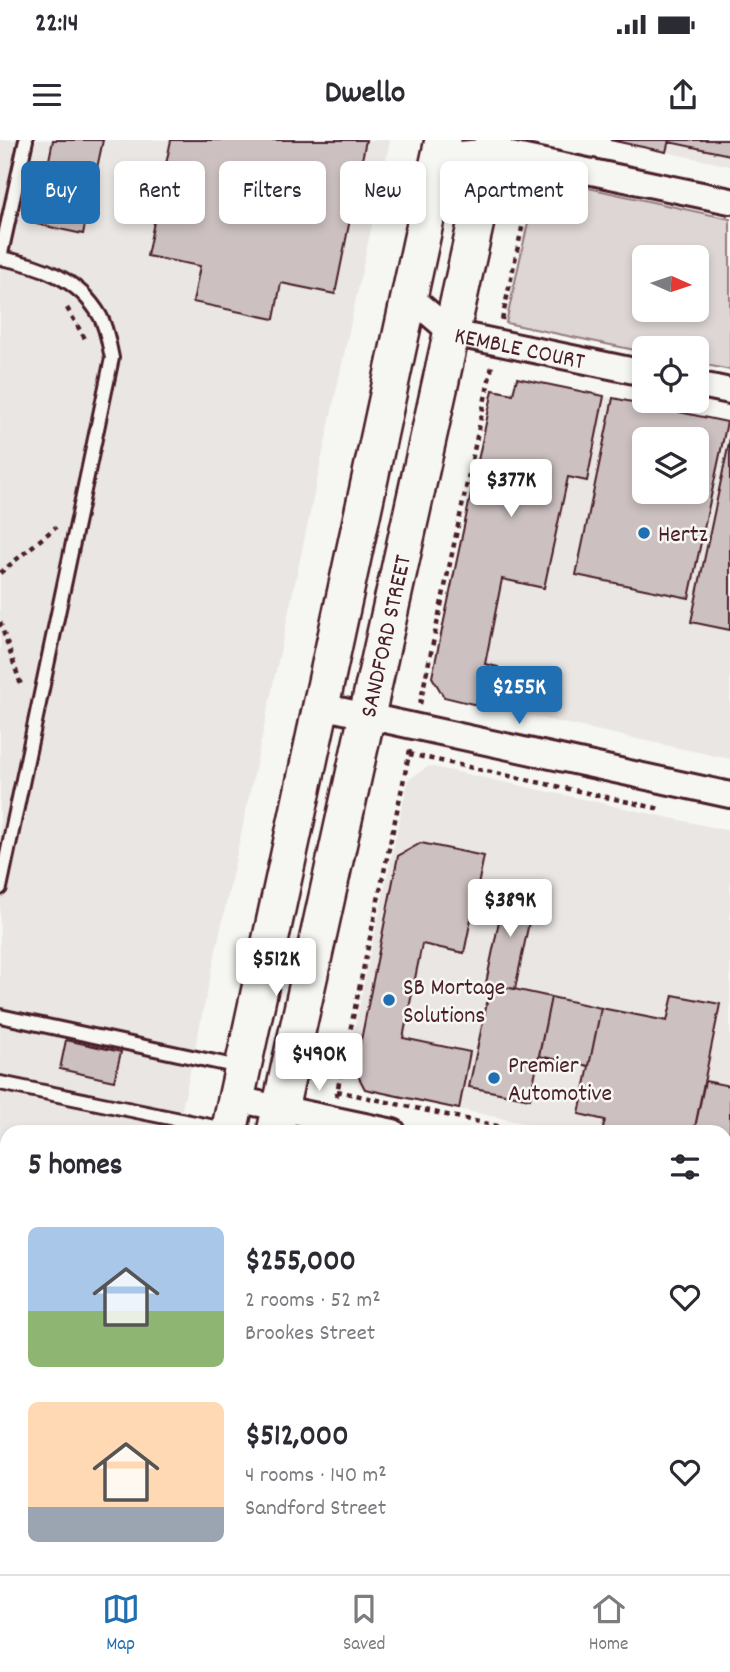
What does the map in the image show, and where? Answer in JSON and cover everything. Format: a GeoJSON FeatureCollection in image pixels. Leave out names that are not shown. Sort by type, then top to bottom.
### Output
{"type":"FeatureCollection","features":[{"type":"Feature","properties":{"kind":"main road","name":"SANDFORD STREET"},"geometry":{"type":"LineString","coordinates":[[278,1120],[493,146]]}},
{"type":"Feature","properties":{"kind":"main road","name":"SANDFORD STREET"},"geometry":{"type":"LineString","coordinates":[[234,1107],[441,148]]}},
{"type":"Feature","properties":{"kind":"street"},"geometry":{"type":"LineString","coordinates":[[441,148],[493,146],[536,161]]}},
{"type":"Feature","properties":{"kind":"street"},"geometry":{"type":"LineString","coordinates":[[588,172],[730,201]]}},
{"type":"Feature","properties":{"kind":"street","name":"KEMBLE COURT"},"geometry":{"type":"LineString","coordinates":[[409,296],[452,333],[632,370]]}},
{"type":"Feature","properties":{"kind":"street"},"geometry":{"type":"LineString","coordinates":[[709,387],[730,391]]}},
{"type":"Feature","properties":{"kind":"street"},"geometry":{"type":"LineString","coordinates":[[321,706],[730,795]]}},
{"type":"Feature","properties":{"kind":"street"},"geometry":{"type":"LineString","coordinates":[[234,1107],[278,1120],[331,1119],[360,1125]]}},
{"type":"Feature","properties":{"kind":"lane"},"geometry":{"type":"LineString","coordinates":[[0,888],[112,358],[101,317],[85,298],[57,274],[0,258],[26,140]]}},
{"type":"Feature","properties":{"kind":"lane"},"geometry":{"type":"LineString","coordinates":[[0,1016],[234,1107]]}},
{"type":"Feature","properties":{"kind":"lane"},"geometry":{"type":"LineString","coordinates":[[0,1083],[234,1107]]}},
{"type":"Feature","properties":{"kind":"path"},"geometry":{"type":"LineString","coordinates":[[331,1119],[522,224]]}},
{"type":"Feature","properties":{"kind":"path"},"geometry":{"type":"LineString","coordinates":[[59,299],[80,325],[90,348]]}},
{"type":"Feature","properties":{"kind":"path"},"geometry":{"type":"LineString","coordinates":[[0,573],[65,520]]}},
{"type":"Feature","properties":{"kind":"path"},"geometry":{"type":"LineString","coordinates":[[0,622],[27,700]]}},
{"type":"Feature","properties":{"kind":"path"},"geometry":{"type":"LineString","coordinates":[[337,1091],[494,1125]]}},
{"type":"Feature","properties":{"kind":"shaded area"},"geometry":{"type":"Polygon","coordinates":[[[0,140],[390,140],[385,161],[340,161],[340,224],[372,224],[179,1125],[0,1125],[0,140]]]}},
{"type":"Feature","properties":{"kind":"shaded area"},"geometry":{"type":"Polygon","coordinates":[[[610,140],[730,140],[730,166],[666,152],[610,140]]]}},
{"type":"Feature","properties":{"kind":"shaded area"},"geometry":{"type":"Polygon","coordinates":[[[588,188],[730,219],[730,370],[709,366],[709,336],[632,336],[632,349],[506,323],[528,224],[588,224],[588,188]]]}},
{"type":"Feature","properties":{"kind":"shaded area"},"geometry":{"type":"Polygon","coordinates":[[[517,378],[632,402],[632,413],[683,413],[730,423],[730,759],[444,697],[432,677],[493,390],[513,394],[517,378]]]}},
{"type":"Feature","properties":{"kind":"shaded area"},"geometry":{"type":"Polygon","coordinates":[[[429,766],[730,831],[730,1125],[533,1125],[360,1088],[346,1067],[408,780],[429,766]]]}},
{"type":"Feature","properties":{"kind":"building"},"geometry":{"type":"Polygon","coordinates":[[[53,140],[103,140],[99,161],[49,161],[53,140]]]}},
{"type":"Feature","properties":{"kind":"building"},"geometry":{"type":"Polygon","coordinates":[[[171,140],[366,140],[362,161],[340,161],[340,224],[349,224],[335,294],[281,283],[274,319],[193,302],[200,266],[147,256],[154,224],[205,224],[205,161],[167,161],[171,140]]]}},
{"type":"Feature","properties":{"kind":"building"},"geometry":{"type":"Polygon","coordinates":[[[610,140],[669,140],[666,152],[610,140]]]}},
{"type":"Feature","properties":{"kind":"building"},"geometry":{"type":"Polygon","coordinates":[[[730,140],[730,155],[669,142],[730,140]]]}},
{"type":"Feature","properties":{"kind":"building"},"geometry":{"type":"Polygon","coordinates":[[[36,224],[85,224],[83,234],[36,224]]]}},
{"type":"Feature","properties":{"kind":"building"},"geometry":{"type":"Polygon","coordinates":[[[517,378],[604,396],[587,481],[568,477],[544,588],[502,579],[485,664],[498,667],[491,699],[481,706],[444,697],[432,677],[493,390],[513,394],[517,378]]]}},
{"type":"Feature","properties":{"kind":"building","name":"Hertz"},"geometry":{"type":"Polygon","coordinates":[[[613,398],[632,402],[632,413],[684,413],[727,422],[689,598],[576,575],[613,398]]]}},
{"type":"Feature","properties":{"kind":"building"},"geometry":{"type":"Polygon","coordinates":[[[730,438],[730,630],[691,622],[730,438]]]}},
{"type":"Feature","properties":{"kind":"building"},"geometry":{"type":"Polygon","coordinates":[[[421,843],[484,856],[464,953],[422,944],[403,1038],[470,1052],[459,1109],[365,1089],[355,1070],[398,856],[421,843]]]}},
{"type":"Feature","properties":{"kind":"building"},"geometry":{"type":"Polygon","coordinates":[[[506,888],[535,894],[515,989],[486,983],[506,888]]]}},
{"type":"Feature","properties":{"kind":"building"},"geometry":{"type":"Polygon","coordinates":[[[491,984],[551,997],[530,1099],[469,1087],[491,984]]]}},
{"type":"Feature","properties":{"kind":"building"},"geometry":{"type":"Polygon","coordinates":[[[673,995],[720,1004],[695,1125],[604,1125],[605,1120],[579,1114],[601,1008],[667,1021],[673,995]]]}},
{"type":"Feature","properties":{"kind":"building"},"geometry":{"type":"Polygon","coordinates":[[[551,997],[601,1008],[589,1066],[539,1056],[551,997]]]}},
{"type":"Feature","properties":{"kind":"building"},"geometry":{"type":"Polygon","coordinates":[[[66,1040],[121,1052],[114,1081],[60,1069],[66,1040]]]}},
{"type":"Feature","properties":{"kind":"building"},"geometry":{"type":"Polygon","coordinates":[[[705,1081],[730,1086],[730,1125],[696,1125],[705,1081]]]}},
{"type":"Feature","properties":{"kind":"place","name":"Hertz"},"geometry":{"type":"Point","coordinates":[644,533]}},
{"type":"Feature","properties":{"kind":"place","name":"SB Mortage Solutions"},"geometry":{"type":"Point","coordinates":[389,1000]}},
{"type":"Feature","properties":{"kind":"place","name":"Premier Automotive"},"geometry":{"type":"Point","coordinates":[494,1078]}}]}
